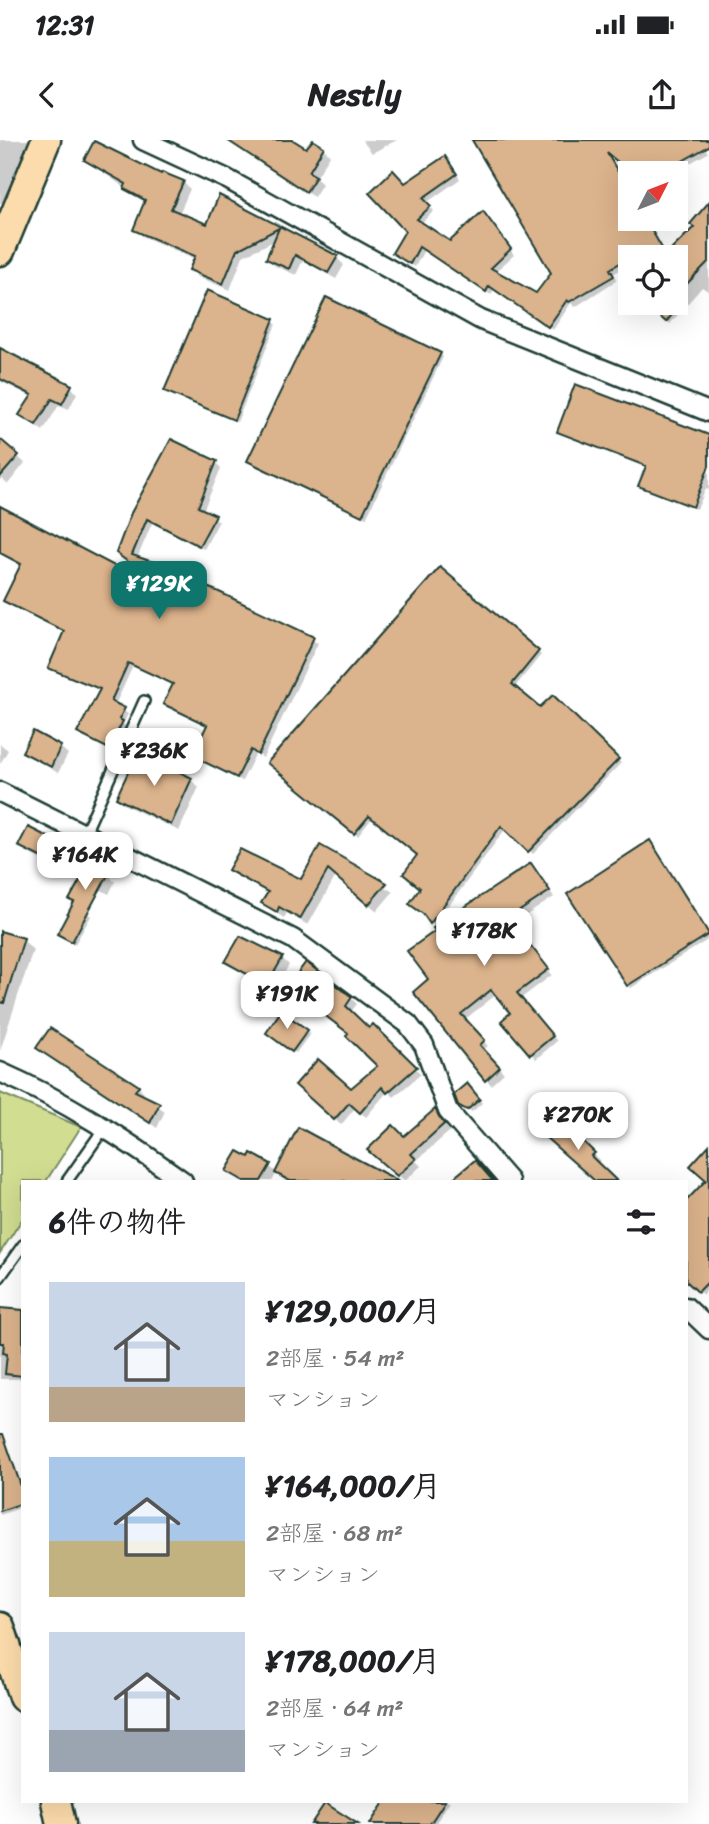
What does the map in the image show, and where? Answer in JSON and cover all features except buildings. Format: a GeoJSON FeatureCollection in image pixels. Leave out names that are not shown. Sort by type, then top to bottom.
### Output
{"type":"FeatureCollection","features":[{"type":"Feature","properties":{"kind":"main road"},"geometry":{"type":"LineString","coordinates":[[0,251],[41,141]]}},
{"type":"Feature","properties":{"kind":"main road"},"geometry":{"type":"LineString","coordinates":[[0,1627],[21,1691]]}},
{"type":"Feature","properties":{"kind":"main road"},"geometry":{"type":"LineString","coordinates":[[56,1803],[61,1824]]}},
{"type":"Feature","properties":{"kind":"street"},"geometry":{"type":"LineString","coordinates":[[143,140],[262,198],[481,320],[709,412]]}},
{"type":"Feature","properties":{"kind":"street"},"geometry":{"type":"LineString","coordinates":[[0,792],[293,939],[408,1024],[424,1045],[448,1111],[508,1180]]}},
{"type":"Feature","properties":{"kind":"street"},"geometry":{"type":"LineString","coordinates":[[0,1072],[36,1088],[105,1127],[182,1180]]}},
{"type":"Feature","properties":{"kind":"street"},"geometry":{"type":"LineString","coordinates":[[688,1309],[709,1329]]}},
{"type":"Feature","properties":{"kind":"lane"},"geometry":{"type":"LineString","coordinates":[[85,833],[144,701]]}},
{"type":"Feature","properties":{"kind":"lane"},"geometry":{"type":"LineString","coordinates":[[68,1180],[105,1127]]}},
{"type":"Feature","properties":{"kind":"lane"},"geometry":{"type":"LineString","coordinates":[[0,1277],[21,1248]]}},
{"type":"Feature","properties":{"kind":"green space"},"geometry":{"type":"Polygon","coordinates":[[[0,1093],[81,1127],[47,1180],[21,1180],[21,1221],[0,1253],[0,1093]]]}}]}
